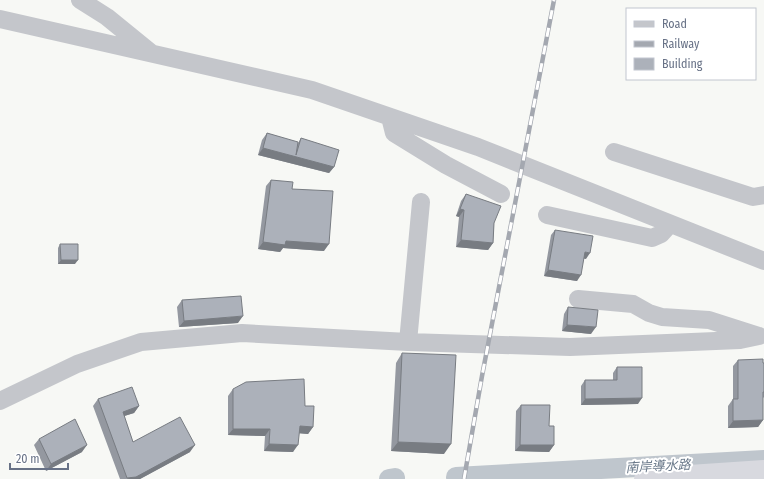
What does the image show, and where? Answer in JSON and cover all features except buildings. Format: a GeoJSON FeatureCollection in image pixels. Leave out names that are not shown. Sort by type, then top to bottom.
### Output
{"type":"FeatureCollection","features":[{"type":"Feature","properties":{"kind":"highway"},"geometry":{"type":"LineString","coordinates":[[645,479],[764,471]]}},
{"type":"Feature","properties":{"kind":"street"},"geometry":{"type":"LineString","coordinates":[[80,0],[107,17],[154,55]]}},
{"type":"Feature","properties":{"kind":"street"},"geometry":{"type":"LineString","coordinates":[[0,19],[312,90],[478,148],[764,261]]}},
{"type":"Feature","properties":{"kind":"street"},"geometry":{"type":"LineString","coordinates":[[390,117],[394,133],[446,165],[501,194]]}},
{"type":"Feature","properties":{"kind":"street"},"geometry":{"type":"LineString","coordinates":[[614,152],[753,197],[764,195]]}},
{"type":"Feature","properties":{"kind":"street"},"geometry":{"type":"LineString","coordinates":[[408,342],[421,202]]}},
{"type":"Feature","properties":{"kind":"street"},"geometry":{"type":"LineString","coordinates":[[547,216],[652,238],[661,234],[670,224]]}},
{"type":"Feature","properties":{"kind":"street"},"geometry":{"type":"LineString","coordinates":[[578,299],[633,304],[649,313],[662,317],[709,320],[761,338]]}},
{"type":"Feature","properties":{"kind":"street"},"geometry":{"type":"LineString","coordinates":[[0,401],[77,364],[141,342],[242,333],[408,342],[570,347],[761,338]]}},
{"type":"Feature","properties":{"kind":"waterway","name":"南岸導水路"},"geometry":{"type":"LineString","coordinates":[[456,477],[764,460]]}},
{"type":"Feature","properties":{"kind":"waterway","name":"南岸導水路"},"geometry":{"type":"LineString","coordinates":[[389,479],[395,478]]}},
{"type":"Feature","properties":{"kind":"railway"},"geometry":{"type":"LineString","coordinates":[[464,479],[482,376],[554,0]]}}]}
